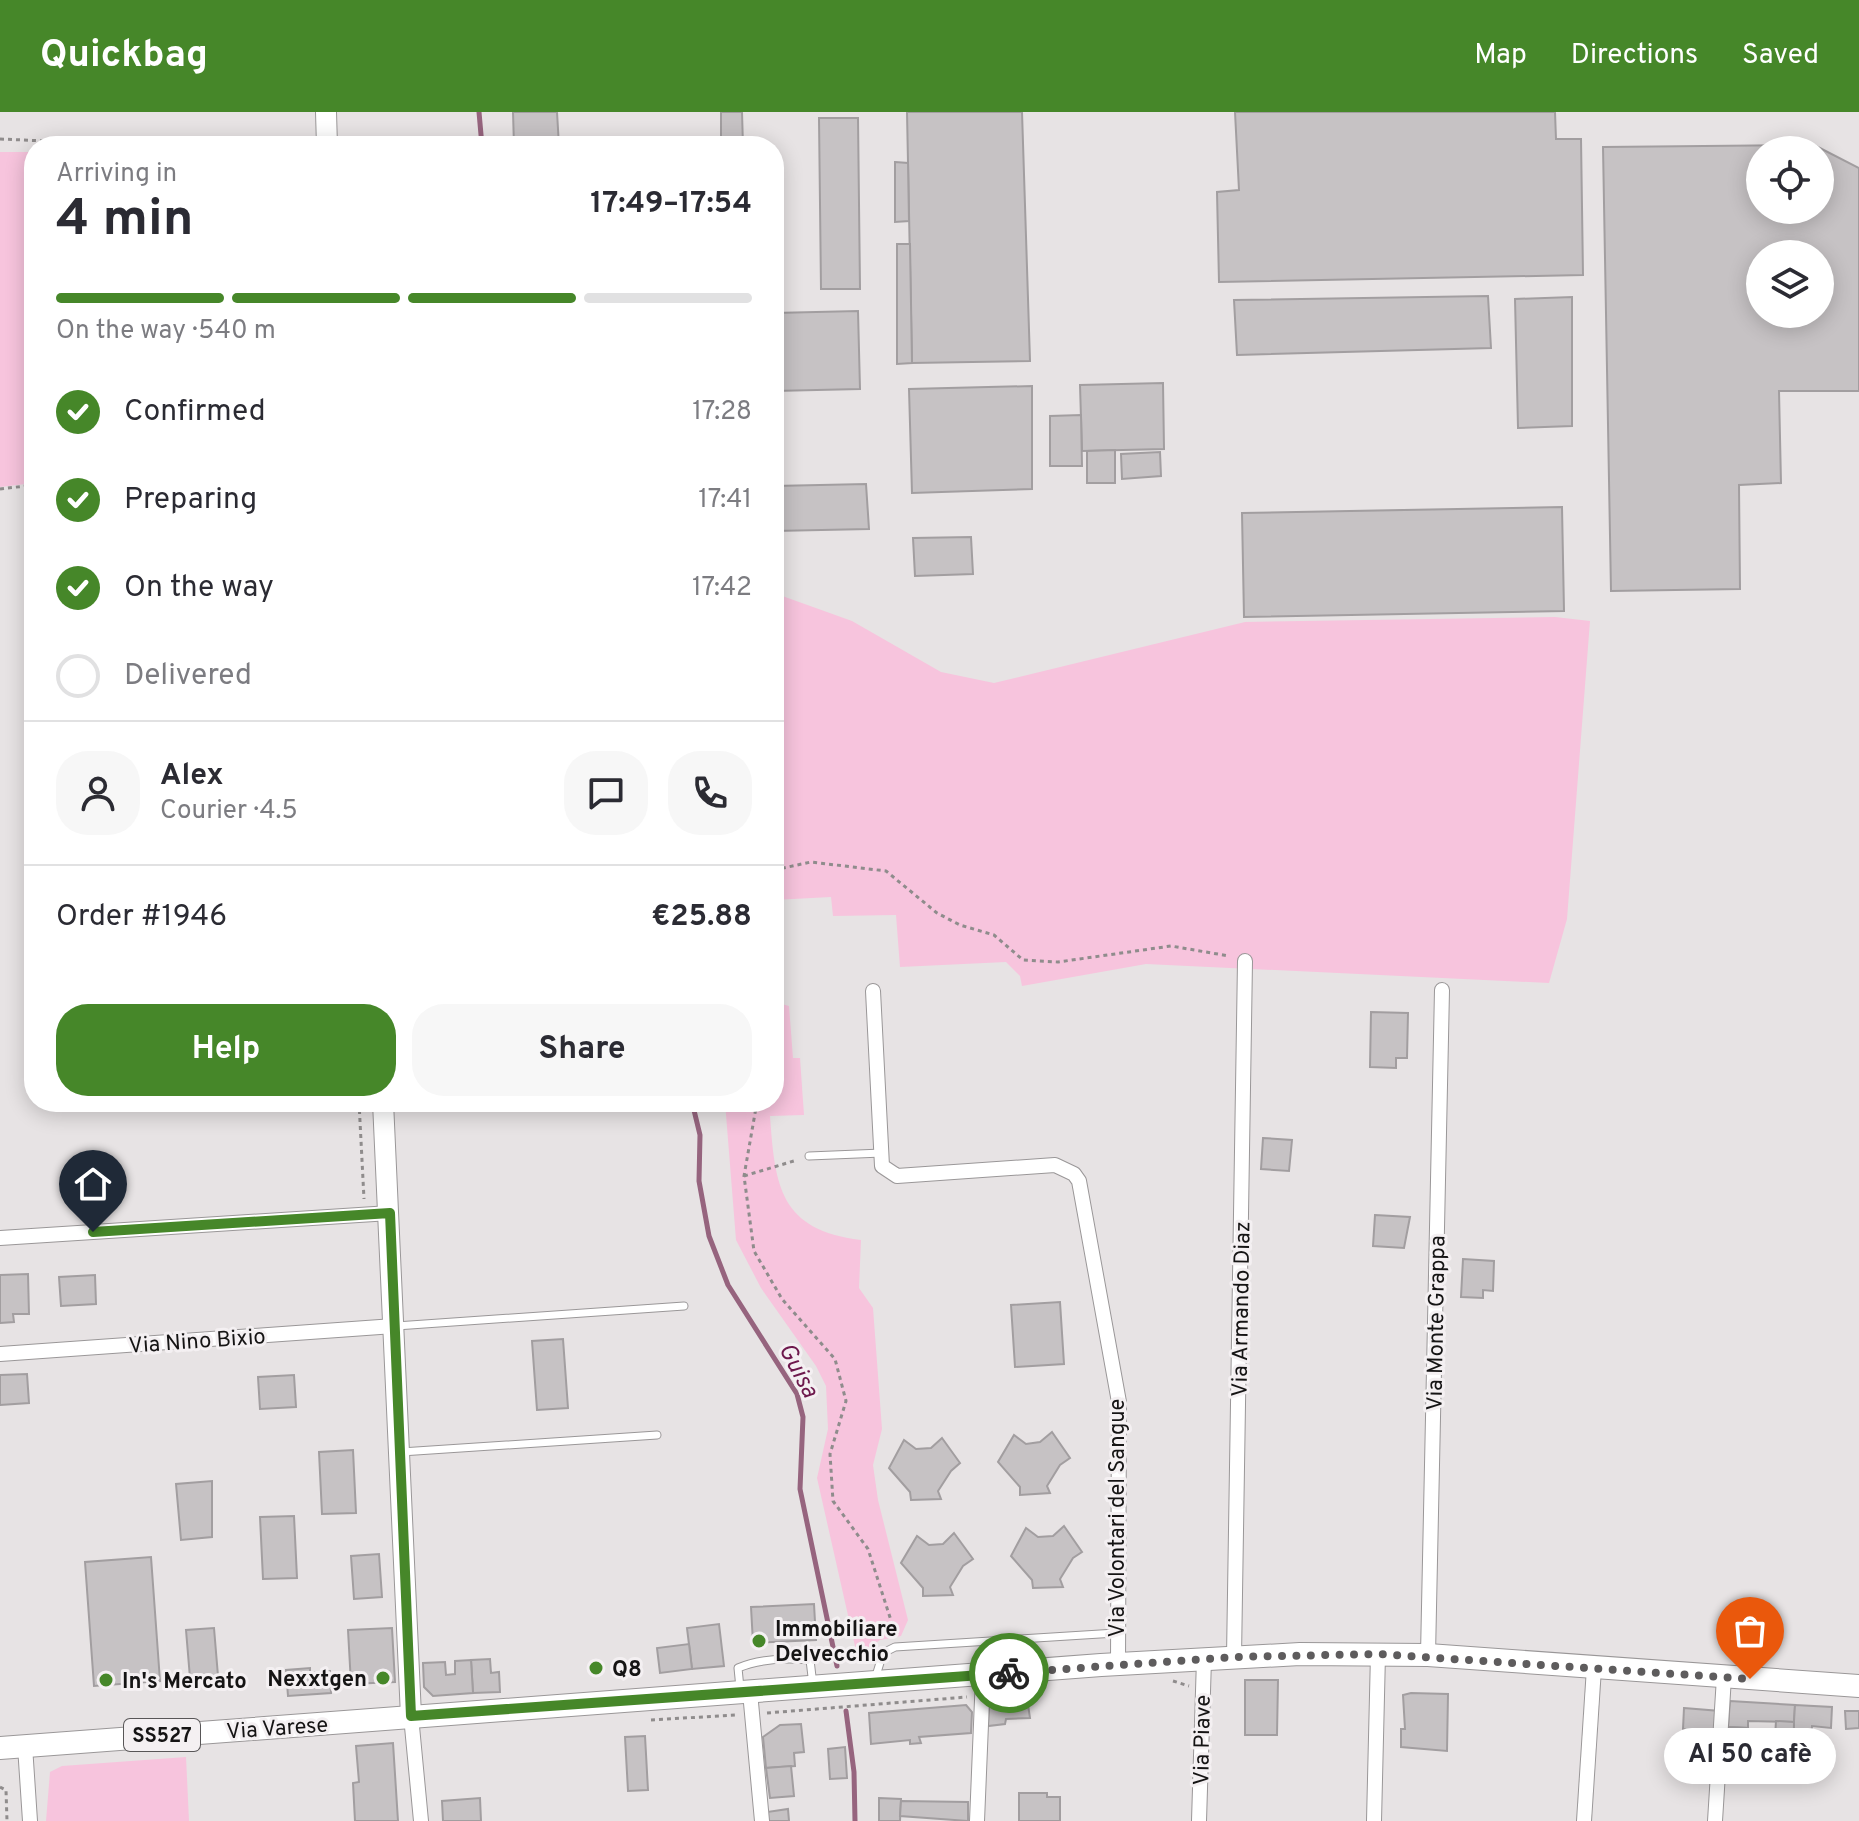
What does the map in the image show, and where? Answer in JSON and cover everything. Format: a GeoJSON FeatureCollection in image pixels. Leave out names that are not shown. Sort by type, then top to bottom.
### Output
{"type":"FeatureCollection","features":[{"type":"Feature","properties":{"kind":"main road","name":"SS527"},"geometry":{"type":"LineString","coordinates":[[411,1716],[748,1699],[813,1688],[874,1684],[983,1686],[1118,1664],[1234,1657],[1378,1654],[1859,1686]]}},
{"type":"Feature","properties":{"kind":"main road","name":"Via Varese"},"geometry":{"type":"LineString","coordinates":[[0,1748],[411,1716]]}},
{"type":"Feature","properties":{"kind":"street"},"geometry":{"type":"LineString","coordinates":[[326,112],[327,136]]}},
{"type":"Feature","properties":{"kind":"street","name":"Via Armando Diaz"},"geometry":{"type":"LineString","coordinates":[[1234,1657],[1245,961]]}},
{"type":"Feature","properties":{"kind":"street","name":"Via Monte Grappa"},"geometry":{"type":"LineString","coordinates":[[1428,1655],[1442,990]]}},
{"type":"Feature","properties":{"kind":"street"},"geometry":{"type":"LineString","coordinates":[[873,991],[882,1153]]}},
{"type":"Feature","properties":{"kind":"street"},"geometry":{"type":"LineString","coordinates":[[384,1112],[411,1716],[421,1821]]}},
{"type":"Feature","properties":{"kind":"street","name":"Via Volontari del Sangue"},"geometry":{"type":"LineString","coordinates":[[882,1153],[882,1166],[897,1176],[1055,1165],[1074,1174],[1079,1181],[1119,1402],[1118,1664]]}},
{"type":"Feature","properties":{"kind":"street"},"geometry":{"type":"LineString","coordinates":[[0,1238],[390,1213]]}},
{"type":"Feature","properties":{"kind":"street","name":"Via Nino Bixio"},"geometry":{"type":"LineString","coordinates":[[0,1354],[394,1326]]}},
{"type":"Feature","properties":{"kind":"street"},"geometry":{"type":"LineString","coordinates":[[1374,1821],[1378,1654]]}},
{"type":"Feature","properties":{"kind":"street","name":"Via Piave"},"geometry":{"type":"LineString","coordinates":[[1199,1821],[1204,1659]]}},
{"type":"Feature","properties":{"kind":"street"},"geometry":{"type":"LineString","coordinates":[[1584,1821],[1594,1668]]}},
{"type":"Feature","properties":{"kind":"street"},"geometry":{"type":"LineString","coordinates":[[1715,1821],[1724,1677]]}},
{"type":"Feature","properties":{"kind":"street"},"geometry":{"type":"LineString","coordinates":[[977,1821],[983,1686]]}},
{"type":"Feature","properties":{"kind":"street"},"geometry":{"type":"LineString","coordinates":[[748,1699],[762,1821]]}},
{"type":"Feature","properties":{"kind":"street"},"geometry":{"type":"LineString","coordinates":[[25,1746],[30,1821]]}},
{"type":"Feature","properties":{"kind":"lane"},"geometry":{"type":"LineString","coordinates":[[809,1156],[882,1153]]}},
{"type":"Feature","properties":{"kind":"lane"},"geometry":{"type":"LineString","coordinates":[[394,1326],[684,1306]]}},
{"type":"Feature","properties":{"kind":"lane"},"geometry":{"type":"LineString","coordinates":[[398,1452],[657,1435]]}},
{"type":"Feature","properties":{"kind":"lane"},"geometry":{"type":"LineString","coordinates":[[874,1684],[883,1653],[895,1647],[1116,1633]]}},
{"type":"Feature","properties":{"kind":"path"},"geometry":{"type":"LineString","coordinates":[[0,139],[24,140]]}},
{"type":"Feature","properties":{"kind":"path"},"geometry":{"type":"LineString","coordinates":[[0,489],[24,486]]}},
{"type":"Feature","properties":{"kind":"path"},"geometry":{"type":"LineString","coordinates":[[784,868],[811,862],[886,871],[937,913],[960,925],[994,935],[1023,960],[1058,962],[1171,946],[1245,961]]}},
{"type":"Feature","properties":{"kind":"path"},"geometry":{"type":"LineString","coordinates":[[755,1112],[744,1176],[754,1251],[782,1299],[835,1359],[846,1401],[830,1454],[833,1501],[868,1549],[897,1639],[895,1647]]}},
{"type":"Feature","properties":{"kind":"path"},"geometry":{"type":"LineString","coordinates":[[744,1176],[809,1156]]}},
{"type":"Feature","properties":{"kind":"path"},"geometry":{"type":"LineString","coordinates":[[1171,1680],[1185,1686],[1203,1685]]}},
{"type":"Feature","properties":{"kind":"path"},"geometry":{"type":"LineString","coordinates":[[644,1721],[748,1699],[983,1686]]}},
{"type":"Feature","properties":{"kind":"path"},"geometry":{"type":"LineString","coordinates":[[0,1787],[6,1790],[7,1821]]}},
{"type":"Feature","properties":{"kind":"shaded area"},"geometry":{"type":"Polygon","coordinates":[[[0,152],[24,152],[24,484],[0,487],[0,152]]]}},
{"type":"Feature","properties":{"kind":"shaded area"},"geometry":{"type":"Polygon","coordinates":[[[784,597],[852,621],[941,672],[994,683],[1245,622],[1555,617],[1590,621],[1567,919],[1549,983],[1146,964],[1022,986],[1020,976],[1006,962],[900,967],[896,915],[833,916],[831,897],[784,899],[784,597]]]}},
{"type":"Feature","properties":{"kind":"shaded area"},"geometry":{"type":"Polygon","coordinates":[[[784,1005],[789,1006],[793,1058],[800,1058],[804,1115],[770,1116],[780,1184],[787,1201],[798,1215],[813,1226],[834,1235],[861,1240],[859,1288],[873,1308],[882,1429],[873,1465],[878,1500],[908,1620],[901,1636],[880,1640],[868,1648],[863,1664],[859,1664],[817,1478],[828,1429],[826,1386],[816,1366],[761,1288],[736,1240],[726,1112],[784,1112],[784,1005]]]}},
{"type":"Feature","properties":{"kind":"shaded area"},"geometry":{"type":"Polygon","coordinates":[[[186,1757],[189,1821],[46,1821],[50,1772],[62,1766],[186,1757]]]}},
{"type":"Feature","properties":{"kind":"building"},"geometry":{"type":"Polygon","coordinates":[[[513,112],[557,112],[558,136],[514,136],[513,112]]]}},
{"type":"Feature","properties":{"kind":"building"},"geometry":{"type":"Polygon","coordinates":[[[721,112],[742,112],[743,136],[721,136],[721,112]]]}},
{"type":"Feature","properties":{"kind":"building"},"geometry":{"type":"Polygon","coordinates":[[[907,112],[1022,112],[1030,361],[912,363],[907,112]]]}},
{"type":"Feature","properties":{"kind":"building"},"geometry":{"type":"Polygon","coordinates":[[[1235,112],[1555,112],[1556,139],[1581,139],[1583,275],[1219,282],[1217,192],[1239,190],[1235,112]]]}},
{"type":"Feature","properties":{"kind":"building"},"geometry":{"type":"Polygon","coordinates":[[[819,118],[858,118],[860,289],[821,289],[819,118]]]}},
{"type":"Feature","properties":{"kind":"building"},"geometry":{"type":"Polygon","coordinates":[[[1746,146],[1746,224],[1834,224],[1834,155],[1859,168],[1859,391],[1779,391],[1781,483],[1739,485],[1740,589],[1611,591],[1603,147],[1746,146]]]}},
{"type":"Feature","properties":{"kind":"building"},"geometry":{"type":"Polygon","coordinates":[[[895,162],[908,163],[909,221],[895,222],[895,162]]]}},
{"type":"Feature","properties":{"kind":"building"},"geometry":{"type":"Polygon","coordinates":[[[897,244],[910,244],[912,363],[897,364],[897,244]]]}},
{"type":"Feature","properties":{"kind":"building"},"geometry":{"type":"Polygon","coordinates":[[[1488,296],[1491,348],[1237,355],[1234,300],[1488,296]]]}},
{"type":"Feature","properties":{"kind":"building"},"geometry":{"type":"Polygon","coordinates":[[[1572,297],[1572,426],[1518,428],[1515,299],[1572,297]]]}},
{"type":"Feature","properties":{"kind":"building"},"geometry":{"type":"Polygon","coordinates":[[[858,311],[860,389],[784,391],[784,313],[858,311]]]}},
{"type":"Feature","properties":{"kind":"building"},"geometry":{"type":"Polygon","coordinates":[[[1163,383],[1164,449],[1082,451],[1080,385],[1163,383]]]}},
{"type":"Feature","properties":{"kind":"building"},"geometry":{"type":"Polygon","coordinates":[[[1032,386],[1032,489],[912,493],[909,389],[1032,386]]]}},
{"type":"Feature","properties":{"kind":"building"},"geometry":{"type":"Polygon","coordinates":[[[1081,415],[1082,466],[1050,466],[1050,416],[1081,415]]]}},
{"type":"Feature","properties":{"kind":"building"},"geometry":{"type":"Polygon","coordinates":[[[1115,450],[1115,483],[1087,483],[1087,451],[1115,450]]]}},
{"type":"Feature","properties":{"kind":"building"},"geometry":{"type":"Polygon","coordinates":[[[1160,452],[1161,476],[1122,479],[1121,454],[1160,452]]]}},
{"type":"Feature","properties":{"kind":"building"},"geometry":{"type":"Polygon","coordinates":[[[866,484],[869,529],[784,531],[784,486],[866,484]]]}},
{"type":"Feature","properties":{"kind":"building"},"geometry":{"type":"Polygon","coordinates":[[[1562,507],[1564,611],[1244,617],[1242,513],[1562,507]]]}},
{"type":"Feature","properties":{"kind":"building"},"geometry":{"type":"Polygon","coordinates":[[[971,537],[973,574],[915,576],[913,538],[971,537]]]}},
{"type":"Feature","properties":{"kind":"building"},"geometry":{"type":"Polygon","coordinates":[[[1371,1012],[1408,1013],[1407,1058],[1396,1058],[1396,1068],[1370,1067],[1371,1012]]]}},
{"type":"Feature","properties":{"kind":"building"},"geometry":{"type":"Polygon","coordinates":[[[1263,1138],[1292,1140],[1289,1171],[1261,1169],[1263,1138]]]}},
{"type":"Feature","properties":{"kind":"building"},"geometry":{"type":"Polygon","coordinates":[[[1375,1215],[1410,1217],[1404,1248],[1373,1246],[1375,1215]]]}},
{"type":"Feature","properties":{"kind":"building"},"geometry":{"type":"Polygon","coordinates":[[[1463,1259],[1494,1261],[1493,1291],[1483,1290],[1483,1298],[1461,1297],[1463,1259]]]}},
{"type":"Feature","properties":{"kind":"building"},"geometry":{"type":"Polygon","coordinates":[[[28,1274],[29,1314],[13,1314],[14,1322],[0,1323],[0,1275],[28,1274]]]}},
{"type":"Feature","properties":{"kind":"building"},"geometry":{"type":"Polygon","coordinates":[[[95,1275],[96,1304],[61,1306],[59,1277],[95,1275]]]}},
{"type":"Feature","properties":{"kind":"building"},"geometry":{"type":"Polygon","coordinates":[[[1060,1302],[1064,1364],[1015,1367],[1011,1305],[1060,1302]]]}},
{"type":"Feature","properties":{"kind":"building"},"geometry":{"type":"Polygon","coordinates":[[[563,1339],[568,1408],[537,1410],[532,1341],[563,1339]]]}},
{"type":"Feature","properties":{"kind":"building"},"geometry":{"type":"Polygon","coordinates":[[[27,1374],[29,1403],[0,1405],[0,1375],[27,1374]]]}},
{"type":"Feature","properties":{"kind":"building"},"geometry":{"type":"Polygon","coordinates":[[[294,1375],[296,1407],[260,1409],[258,1377],[294,1375]]]}},
{"type":"Feature","properties":{"kind":"building"},"geometry":{"type":"Polygon","coordinates":[[[1052,1432],[1070,1458],[1060,1465],[1047,1486],[1050,1493],[1020,1495],[1020,1487],[998,1462],[1014,1435],[1026,1444],[1040,1442],[1052,1432]]]}},
{"type":"Feature","properties":{"kind":"building"},"geometry":{"type":"Polygon","coordinates":[[[942,1438],[960,1463],[938,1491],[941,1499],[911,1500],[910,1492],[889,1468],[904,1440],[916,1449],[931,1448],[942,1438]]]}},
{"type":"Feature","properties":{"kind":"building"},"geometry":{"type":"Polygon","coordinates":[[[353,1450],[356,1513],[322,1514],[319,1452],[353,1450]]]}},
{"type":"Feature","properties":{"kind":"building"},"geometry":{"type":"Polygon","coordinates":[[[212,1481],[212,1537],[181,1540],[176,1484],[212,1481]]]}},
{"type":"Feature","properties":{"kind":"building"},"geometry":{"type":"Polygon","coordinates":[[[294,1516],[297,1578],[263,1579],[260,1517],[294,1516]]]}},
{"type":"Feature","properties":{"kind":"building"},"geometry":{"type":"Polygon","coordinates":[[[1064,1526],[1082,1552],[1073,1558],[1060,1579],[1063,1587],[1033,1588],[1032,1580],[1011,1556],[1026,1528],[1038,1537],[1053,1536],[1064,1526]]]}},
{"type":"Feature","properties":{"kind":"building"},"geometry":{"type":"Polygon","coordinates":[[[954,1533],[973,1559],[963,1566],[950,1587],[953,1595],[923,1596],[923,1588],[901,1563],[917,1536],[929,1545],[943,1544],[954,1533]]]}},
{"type":"Feature","properties":{"kind":"building"},"geometry":{"type":"Polygon","coordinates":[[[379,1554],[382,1597],[354,1599],[351,1556],[379,1554]]]}},
{"type":"Feature","properties":{"kind":"building"},"geometry":{"type":"Polygon","coordinates":[[[151,1557],[160,1681],[94,1686],[85,1562],[151,1557]]]}},
{"type":"Feature","properties":{"kind":"building"},"geometry":{"type":"Polygon","coordinates":[[[814,1604],[816,1640],[753,1643],[751,1607],[814,1604]]]}},
{"type":"Feature","properties":{"kind":"building"},"geometry":{"type":"Polygon","coordinates":[[[719,1624],[724,1666],[692,1669],[687,1628],[719,1624]]]}},
{"type":"Feature","properties":{"kind":"building"},"geometry":{"type":"Polygon","coordinates":[[[214,1628],[218,1676],[190,1678],[186,1630],[214,1628]]]}},
{"type":"Feature","properties":{"kind":"building"},"geometry":{"type":"Polygon","coordinates":[[[392,1628],[395,1682],[351,1684],[348,1630],[392,1628]]]}},
{"type":"Feature","properties":{"kind":"building"},"geometry":{"type":"Polygon","coordinates":[[[1750,1628],[1753,1651],[1736,1653],[1733,1630],[1750,1628]]]}},
{"type":"Feature","properties":{"kind":"building"},"geometry":{"type":"Polygon","coordinates":[[[689,1644],[692,1669],[660,1673],[657,1648],[689,1644]]]}},
{"type":"Feature","properties":{"kind":"building"},"geometry":{"type":"Polygon","coordinates":[[[490,1659],[491,1673],[499,1672],[500,1692],[473,1693],[471,1660],[490,1659]]]}},
{"type":"Feature","properties":{"kind":"building"},"geometry":{"type":"Polygon","coordinates":[[[471,1660],[473,1693],[433,1696],[424,1687],[423,1663],[445,1662],[446,1675],[455,1674],[455,1661],[471,1660]]]}},
{"type":"Feature","properties":{"kind":"building"},"geometry":{"type":"Polygon","coordinates":[[[310,1668],[310,1673],[330,1671],[331,1693],[288,1696],[286,1670],[310,1668]]]}},
{"type":"Feature","properties":{"kind":"building"},"geometry":{"type":"Polygon","coordinates":[[[1245,1680],[1278,1680],[1277,1735],[1245,1735],[1245,1680]]]}},
{"type":"Feature","properties":{"kind":"building"},"geometry":{"type":"Polygon","coordinates":[[[1448,1694],[1447,1751],[1401,1747],[1401,1729],[1405,1729],[1403,1695],[1448,1694]]]}},
{"type":"Feature","properties":{"kind":"building"},"geometry":{"type":"Polygon","coordinates":[[[1027,1698],[1030,1718],[1006,1719],[1005,1724],[988,1726],[989,1707],[996,1699],[1027,1698]]]}},
{"type":"Feature","properties":{"kind":"building"},"geometry":{"type":"Polygon","coordinates":[[[1730,1701],[1795,1705],[1794,1722],[1748,1721],[1748,1728],[1728,1727],[1730,1701]]]}},
{"type":"Feature","properties":{"kind":"building"},"geometry":{"type":"Polygon","coordinates":[[[966,1705],[972,1712],[971,1733],[919,1737],[921,1743],[910,1744],[910,1740],[871,1744],[869,1713],[966,1705]]]}},
{"type":"Feature","properties":{"kind":"building"},"geometry":{"type":"Polygon","coordinates":[[[1795,1705],[1832,1707],[1831,1728],[1812,1726],[1811,1740],[1793,1737],[1795,1705]]]}},
{"type":"Feature","properties":{"kind":"building"},"geometry":{"type":"Polygon","coordinates":[[[1684,1708],[1720,1711],[1717,1746],[1696,1744],[1697,1731],[1683,1729],[1684,1708]]]}},
{"type":"Feature","properties":{"kind":"building"},"geometry":{"type":"Polygon","coordinates":[[[1845,1711],[1859,1711],[1859,1728],[1846,1729],[1845,1711]]]}},
{"type":"Feature","properties":{"kind":"building"},"geometry":{"type":"Polygon","coordinates":[[[1776,1721],[1794,1722],[1793,1773],[1773,1770],[1776,1721]]]}},
{"type":"Feature","properties":{"kind":"building"},"geometry":{"type":"Polygon","coordinates":[[[801,1724],[804,1752],[794,1753],[795,1766],[766,1768],[763,1737],[780,1725],[801,1724]]]}},
{"type":"Feature","properties":{"kind":"building"},"geometry":{"type":"Polygon","coordinates":[[[1728,1727],[1748,1728],[1746,1752],[1727,1751],[1728,1727]]]}},
{"type":"Feature","properties":{"kind":"building"},"geometry":{"type":"Polygon","coordinates":[[[645,1736],[648,1790],[628,1791],[625,1737],[645,1736]]]}},
{"type":"Feature","properties":{"kind":"building"},"geometry":{"type":"Polygon","coordinates":[[[393,1743],[398,1821],[355,1821],[353,1783],[359,1782],[356,1746],[393,1743]]]}},
{"type":"Feature","properties":{"kind":"building"},"geometry":{"type":"Polygon","coordinates":[[[845,1747],[847,1778],[830,1779],[828,1749],[845,1747]]]}},
{"type":"Feature","properties":{"kind":"building"},"geometry":{"type":"Polygon","coordinates":[[[791,1766],[794,1796],[770,1798],[766,1768],[791,1766]]]}},
{"type":"Feature","properties":{"kind":"building"},"geometry":{"type":"Polygon","coordinates":[[[1019,1793],[1047,1793],[1047,1797],[1060,1797],[1060,1821],[1019,1821],[1019,1793]]]}},
{"type":"Feature","properties":{"kind":"building"},"geometry":{"type":"Polygon","coordinates":[[[480,1798],[481,1821],[443,1821],[442,1801],[480,1798]]]}},
{"type":"Feature","properties":{"kind":"building"},"geometry":{"type":"Polygon","coordinates":[[[879,1798],[901,1799],[900,1821],[879,1821],[879,1798]]]}},
{"type":"Feature","properties":{"kind":"building"},"geometry":{"type":"Polygon","coordinates":[[[901,1801],[968,1802],[968,1821],[900,1816],[901,1801]]]}},
{"type":"Feature","properties":{"kind":"building"},"geometry":{"type":"Polygon","coordinates":[[[788,1809],[789,1821],[768,1821],[767,1812],[788,1809]]]}},
{"type":"Feature","properties":{"kind":"waterway","name":"Guisa"},"geometry":{"type":"LineString","coordinates":[[479,112],[481,136]]}},
{"type":"Feature","properties":{"kind":"waterway","name":"Guisa"},"geometry":{"type":"LineString","coordinates":[[694,1112],[700,1135],[699,1181],[709,1236],[728,1285],[797,1394],[803,1417],[800,1489],[837,1666]]}},
{"type":"Feature","properties":{"kind":"waterway","name":"Guisa"},"geometry":{"type":"LineString","coordinates":[[846,1711],[854,1772],[855,1821]]}},
{"type":"Feature","properties":{"kind":"way so far"},"geometry":{"type":"LineString","coordinates":[[1009,1673],[1234,1657],[1378,1654],[1750,1679]]}},
{"type":"Feature","properties":{"kind":"place","name":"Immobiliare Delvecchio"},"geometry":{"type":"Point","coordinates":[759,1641]}},
{"type":"Feature","properties":{"kind":"place","name":"Q8"},"geometry":{"type":"Point","coordinates":[596,1668]}},
{"type":"Feature","properties":{"kind":"place","name":"Nexxtgen"},"geometry":{"type":"Point","coordinates":[383,1678]}},
{"type":"Feature","properties":{"kind":"place","name":"Al 50 cafè"},"geometry":{"type":"Point","coordinates":[1750,1679]}},
{"type":"Feature","properties":{"kind":"place","name":"In's Mercato"},"geometry":{"type":"Point","coordinates":[106,1680]}},
{"type":"Feature","properties":{"kind":"route"},"geometry":{"type":"LineString","coordinates":[[93,1232],[390,1213],[411,1716],[1009,1673]]}}]}
